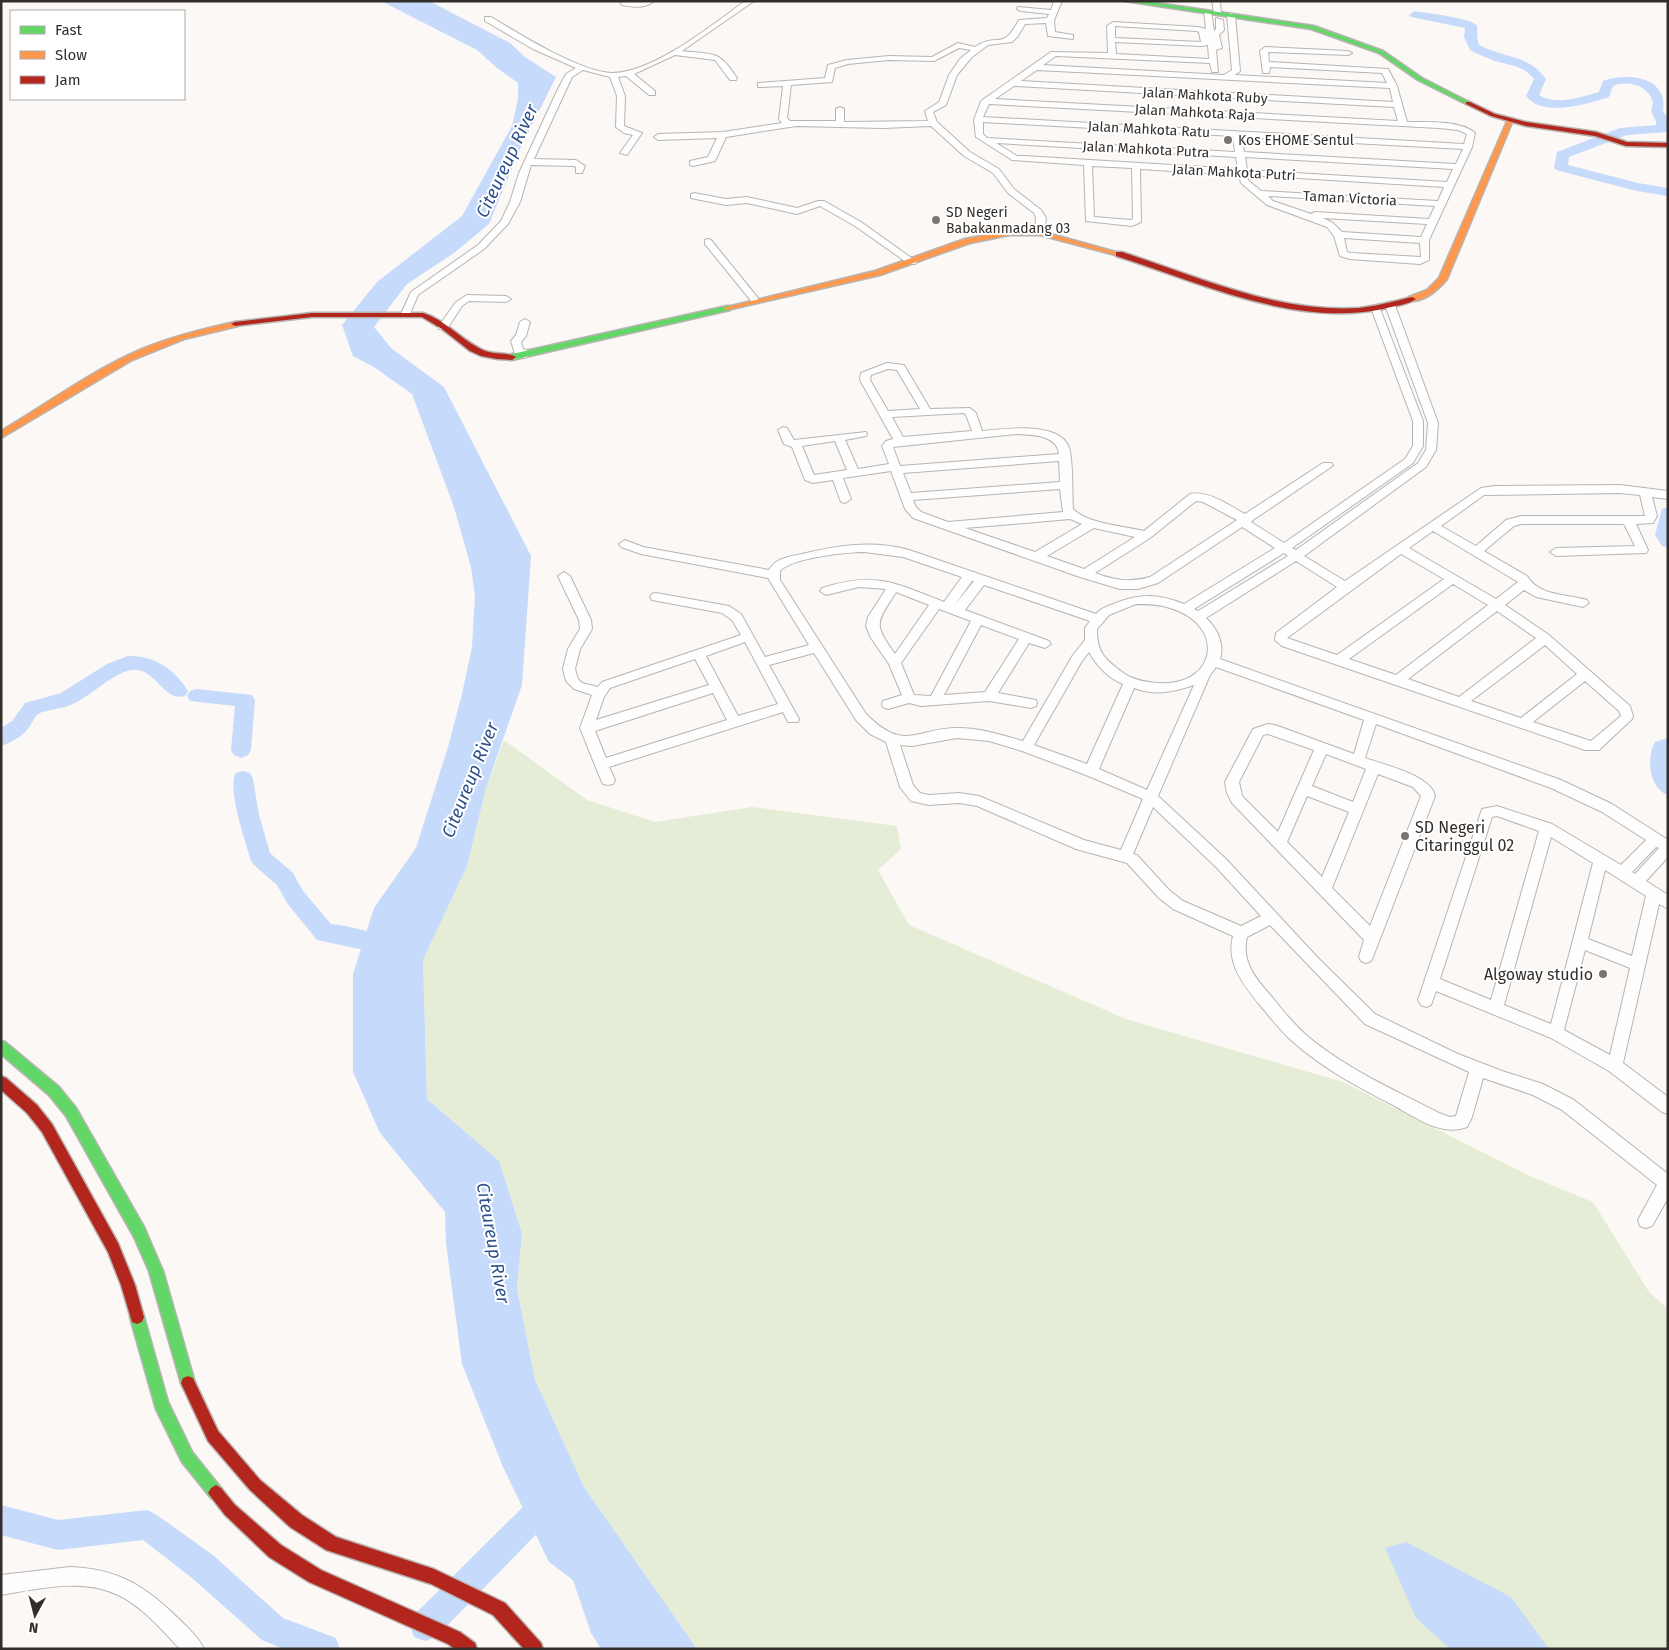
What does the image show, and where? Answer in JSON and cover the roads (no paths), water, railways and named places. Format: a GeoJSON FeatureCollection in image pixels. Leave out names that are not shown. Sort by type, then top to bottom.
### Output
{"type":"FeatureCollection","features":[{"type":"Feature","properties":{"kind":"street"},"geometry":{"type":"LineString","coordinates":[[624,1],[626,4],[647,4],[650,1]]}},
{"type":"Feature","properties":{"kind":"street"},"geometry":{"type":"LineString","coordinates":[[488,19],[546,53],[582,67],[613,75],[628,73],[676,53],[750,1]]}},
{"type":"Feature","properties":{"kind":"street"},"geometry":{"type":"LineString","coordinates":[[1058,1],[1051,16],[1052,35],[1070,37]]}},
{"type":"Feature","properties":{"kind":"street"},"geometry":{"type":"LineString","coordinates":[[1128,1],[1215,15],[1231,15],[1293,23],[1359,42],[1381,52],[1420,79],[1448,94],[1476,108],[1510,120],[1534,126],[1596,134],[1619,142],[1641,146],[1668,145]]}},
{"type":"Feature","properties":{"kind":"street"},"geometry":{"type":"LineString","coordinates":[[1216,1],[1212,58],[1215,70],[1226,77]]}},
{"type":"Feature","properties":{"kind":"street"},"geometry":{"type":"LineString","coordinates":[[1021,9],[1051,16]]}},
{"type":"Feature","properties":{"kind":"street"},"geometry":{"type":"LineString","coordinates":[[1215,15],[1220,30],[1228,35],[1231,53],[1235,57]]}},
{"type":"Feature","properties":{"kind":"street"},"geometry":{"type":"LineString","coordinates":[[1226,77],[1236,71],[1231,15]]}},
{"type":"Feature","properties":{"kind":"street"},"geometry":{"type":"LineString","coordinates":[[1040,234],[1041,221],[1038,212],[1011,191],[996,171],[967,154],[932,123],[929,111],[943,103],[951,76],[965,58],[976,49],[986,42],[1002,43],[1011,39],[1018,33],[1023,21],[1051,16]]}},
{"type":"Feature","properties":{"kind":"street"},"geometry":{"type":"LineString","coordinates":[[1112,40],[1205,43],[1202,30],[1115,24],[1111,26],[1112,56]]}},
{"type":"Feature","properties":{"kind":"street"},"geometry":{"type":"LineString","coordinates":[[1212,58],[1218,52],[1215,34],[1220,30]]}},
{"type":"Feature","properties":{"kind":"street"},"geometry":{"type":"LineString","coordinates":[[1190,44],[1193,75]]}},
{"type":"Feature","properties":{"kind":"street"},"geometry":{"type":"LineString","coordinates":[[761,85],[829,80],[831,67],[847,62],[900,57],[934,59],[958,45],[976,49]]}},
{"type":"Feature","properties":{"kind":"street"},"geometry":{"type":"LineString","coordinates":[[1267,79],[1265,50],[1348,54]]}},
{"type":"Feature","properties":{"kind":"street"},"geometry":{"type":"LineString","coordinates":[[676,53],[717,58],[724,63],[733,78]]}},
{"type":"Feature","properties":{"kind":"street"},"geometry":{"type":"LineString","coordinates":[[984,140],[978,133],[982,106],[1051,55],[1058,53],[1192,60],[1212,58],[1225,61],[1235,57]]}},
{"type":"Feature","properties":{"kind":"street"},"geometry":{"type":"LineString","coordinates":[[1265,64],[1382,70],[1387,73],[1393,86],[1403,124],[1465,129],[1471,133],[1468,147]]}},
{"type":"Feature","properties":{"kind":"street"},"geometry":{"type":"LineString","coordinates":[[1034,66],[1393,86]]}},
{"type":"Feature","properties":{"kind":"street"},"geometry":{"type":"LineString","coordinates":[[402,314],[414,294],[481,247],[500,230],[511,210],[528,162],[561,91],[570,76],[582,67]]}},
{"type":"Feature","properties":{"kind":"street"},"geometry":{"type":"LineString","coordinates":[[628,73],[652,93]]}},
{"type":"Feature","properties":{"kind":"street"},"geometry":{"type":"LineString","coordinates":[[613,75],[621,96],[620,126],[627,131],[638,133],[624,153]]}},
{"type":"Feature","properties":{"kind":"street"},"geometry":{"type":"LineString","coordinates":[[1226,77],[1230,114]]}},
{"type":"Feature","properties":{"kind":"street","name":"Jalan Mahkota Ruby"},"geometry":{"type":"LineString","coordinates":[[1012,83],[1227,97],[1398,105]]}},
{"type":"Feature","properties":{"kind":"street"},"geometry":{"type":"LineString","coordinates":[[787,84],[783,119],[790,124]]}},
{"type":"Feature","properties":{"kind":"street","name":"Jalan Mahkota Raja"},"geometry":{"type":"LineString","coordinates":[[987,101],[1403,124]]}},
{"type":"Feature","properties":{"kind":"street"},"geometry":{"type":"LineString","coordinates":[[840,110],[840,123]]}},
{"type":"Feature","properties":{"kind":"street"},"geometry":{"type":"LineString","coordinates":[[1216,114],[1218,133]]}},
{"type":"Feature","properties":{"kind":"street"},"geometry":{"type":"LineString","coordinates":[[1258,116],[1260,135]]}},
{"type":"Feature","properties":{"kind":"street","name":"Jalan Mahkota Ratu"},"geometry":{"type":"LineString","coordinates":[[979,119],[1468,147]]}},
{"type":"Feature","properties":{"kind":"street"},"geometry":{"type":"LineString","coordinates":[[1,435],[33,418],[115,365],[166,342],[242,321],[338,314],[402,314],[430,317],[462,344],[478,354],[498,358],[525,355],[754,300],[877,273],[955,245],[1009,233],[1040,234],[1166,268],[1235,292],[1285,305],[1337,310],[1390,306],[1424,296],[1434,290],[1443,279],[1510,120]]}},
{"type":"Feature","properties":{"kind":"street"},"geometry":{"type":"LineString","coordinates":[[658,137],[723,135],[790,124],[840,123],[883,125],[932,123]]}},
{"type":"Feature","properties":{"kind":"street"},"geometry":{"type":"LineString","coordinates":[[1237,134],[1241,172]]}},
{"type":"Feature","properties":{"kind":"street"},"geometry":{"type":"LineString","coordinates":[[693,163],[712,159],[714,151],[723,135]]}},
{"type":"Feature","properties":{"kind":"street","name":"Jalan Mahkota Putra"},"geometry":{"type":"LineString","coordinates":[[984,140],[1459,167]]}},
{"type":"Feature","properties":{"kind":"street","name":"Jalan Mahkota Putri"},"geometry":{"type":"LineString","coordinates":[[984,140],[1018,159],[1451,185]]}},
{"type":"Feature","properties":{"kind":"street","name":"Taman Victoria"},"geometry":{"type":"LineString","coordinates":[[1241,172],[1244,181],[1270,203],[1306,214],[1324,222],[1339,235],[1343,254],[1424,260],[1427,255],[1424,240],[1468,147]]}},
{"type":"Feature","properties":{"kind":"street"},"geometry":{"type":"LineString","coordinates":[[528,162],[576,164],[581,166],[579,171]]}},
{"type":"Feature","properties":{"kind":"street"},"geometry":{"type":"LineString","coordinates":[[1088,163],[1088,219],[1123,223],[1132,223],[1138,220],[1136,166]]}},
{"type":"Feature","properties":{"kind":"street","name":"Taman Victoria"},"geometry":{"type":"LineString","coordinates":[[1257,193],[1442,204]]}},
{"type":"Feature","properties":{"kind":"street"},"geometry":{"type":"LineString","coordinates":[[694,196],[726,202],[747,200],[797,211],[817,204],[823,204],[881,239],[912,262]]}},
{"type":"Feature","properties":{"kind":"street"},"geometry":{"type":"LineString","coordinates":[[1306,214],[1432,222]]}},
{"type":"Feature","properties":{"kind":"street"},"geometry":{"type":"LineString","coordinates":[[1339,235],[1424,240]]}},
{"type":"Feature","properties":{"kind":"street"},"geometry":{"type":"LineString","coordinates":[[708,242],[754,300]]}},
{"type":"Feature","properties":{"kind":"street"},"geometry":{"type":"LineString","coordinates":[[442,327],[459,304],[467,298],[506,299]]}},
{"type":"Feature","properties":{"kind":"street"},"geometry":{"type":"LineString","coordinates":[[1198,617],[1301,553],[1422,465],[1431,450],[1433,423],[1390,306]]}},
{"type":"Feature","properties":{"kind":"street"},"geometry":{"type":"LineString","coordinates":[[1185,609],[1288,545],[1409,461],[1418,446],[1418,421],[1376,308]]}},
{"type":"Feature","properties":{"kind":"street"},"geometry":{"type":"LineString","coordinates":[[525,355],[523,352],[519,352],[516,341],[521,336],[526,322]]}},
{"type":"Feature","properties":{"kind":"street"},"geometry":{"type":"LineString","coordinates":[[900,441],[864,376],[868,372],[890,366],[901,369],[926,411]]}},
{"type":"Feature","properties":{"kind":"street"},"geometry":{"type":"LineString","coordinates":[[885,414],[926,411],[970,411],[978,434]]}},
{"type":"Feature","properties":{"kind":"street"},"geometry":{"type":"LineString","coordinates":[[1,427],[33,418]]}},
{"type":"Feature","properties":{"kind":"street"},"geometry":{"type":"LineString","coordinates":[[782,430],[788,442],[796,444],[862,434]]}},
{"type":"Feature","properties":{"kind":"street"},"geometry":{"type":"LineString","coordinates":[[1070,514],[1067,510],[1063,445],[1040,433],[1024,431],[978,434],[900,441],[890,443],[887,446],[910,508],[916,515],[1120,585],[1146,584],[1247,520],[1327,465]]}},
{"type":"Feature","properties":{"kind":"street"},"geometry":{"type":"LineString","coordinates":[[840,438],[854,473]]}},
{"type":"Feature","properties":{"kind":"street"},"geometry":{"type":"LineString","coordinates":[[796,444],[811,478],[896,468],[1065,457]]}},
{"type":"Feature","properties":{"kind":"street"},"geometry":{"type":"LineString","coordinates":[[837,476],[845,499]]}},
{"type":"Feature","properties":{"kind":"street"},"geometry":{"type":"LineString","coordinates":[[907,497],[1066,485]]}},
{"type":"Feature","properties":{"kind":"street"},"geometry":{"type":"LineString","coordinates":[[1401,549],[1497,605],[1545,638],[1624,709],[1628,716],[1597,744],[1585,745],[1522,724],[1286,643],[1281,640],[1280,636],[1476,494],[1487,490],[1620,489],[1668,495]]}},
{"type":"Feature","properties":{"kind":"street"},"geometry":{"type":"LineString","coordinates":[[1476,552],[1510,523],[1521,520],[1645,521],[1651,518],[1644,492]]}},
{"type":"Feature","properties":{"kind":"street"},"geometry":{"type":"LineString","coordinates":[[1084,574],[1146,535],[1191,499],[1197,497],[1206,499],[1247,520],[1350,584]]}},
{"type":"Feature","properties":{"kind":"street"},"geometry":{"type":"LineString","coordinates":[[944,526],[1070,514],[1093,523],[1146,535]]}},
{"type":"Feature","properties":{"kind":"street"},"geometry":{"type":"LineString","coordinates":[[1556,552],[1642,550],[1629,521]]}},
{"type":"Feature","properties":{"kind":"street"},"geometry":{"type":"LineString","coordinates":[[1036,557],[1093,523]]}},
{"type":"Feature","properties":{"kind":"street"},"geometry":{"type":"LineString","coordinates":[[1433,526],[1523,579],[1524,584],[1540,594],[1584,603]]}},
{"type":"Feature","properties":{"kind":"street"},"geometry":{"type":"LineString","coordinates":[[625,544],[641,550],[773,575],[816,648],[864,721],[875,731],[892,739],[921,740],[947,734],[968,733],[989,736],[1026,747],[1091,771],[1151,797],[1221,863],[1271,918],[1370,1019],[1477,1070],[1537,1089],[1561,1101],[1667,1184],[1646,1220]]}},
{"type":"Feature","properties":{"kind":"street"},"geometry":{"type":"LineString","coordinates":[[773,575],[776,568],[784,562],[852,547],[878,548],[905,553],[1096,619]]}},
{"type":"Feature","properties":{"kind":"street"},"geometry":{"type":"LineString","coordinates":[[564,576],[585,620],[586,630],[574,649],[569,669],[572,681],[578,686],[600,692]]}},
{"type":"Feature","properties":{"kind":"street"},"geometry":{"type":"LineString","coordinates":[[895,663],[976,577]]}},
{"type":"Feature","properties":{"kind":"street"},"geometry":{"type":"LineString","coordinates":[[1340,660],[1452,579]]}},
{"type":"Feature","properties":{"kind":"street"},"geometry":{"type":"LineString","coordinates":[[826,591],[864,582],[893,588],[1045,644]]}},
{"type":"Feature","properties":{"kind":"street"},"geometry":{"type":"LineString","coordinates":[[1398,680],[1524,584]]}},
{"type":"Feature","properties":{"kind":"street"},"geometry":{"type":"LineString","coordinates":[[893,588],[874,618],[872,626],[875,635],[895,663],[909,698]]}},
{"type":"Feature","properties":{"kind":"street"},"geometry":{"type":"LineString","coordinates":[[656,597],[725,609],[737,617],[793,719]]}},
{"type":"Feature","properties":{"kind":"street"},"geometry":{"type":"LineString","coordinates":[[1125,856],[1189,708],[1204,676],[1214,662],[1217,646],[1211,631],[1198,617],[1169,602],[1135,600],[1119,603],[1106,610],[1096,619],[1090,630],[1090,642],[1096,658],[1110,672],[1130,683],[1146,687],[1168,688],[1192,682],[1204,676]]}},
{"type":"Feature","properties":{"kind":"street"},"geometry":{"type":"LineString","coordinates":[[936,698],[978,620]]}},
{"type":"Feature","properties":{"kind":"street"},"geometry":{"type":"LineString","coordinates":[[608,780],[587,728],[600,692],[612,682],[747,637]]}},
{"type":"Feature","properties":{"kind":"street"},"geometry":{"type":"LineString","coordinates":[[989,696],[1026,637]]}},
{"type":"Feature","properties":{"kind":"street"},"geometry":{"type":"LineString","coordinates":[[1460,702],[1545,638]]}},
{"type":"Feature","properties":{"kind":"street"},"geometry":{"type":"LineString","coordinates":[[1026,747],[1078,658],[1090,642]]}},
{"type":"Feature","properties":{"kind":"street"},"geometry":{"type":"LineString","coordinates":[[762,662],[816,648]]}},
{"type":"Feature","properties":{"kind":"street"},"geometry":{"type":"LineString","coordinates":[[698,653],[735,722]]}},
{"type":"Feature","properties":{"kind":"street"},"geometry":{"type":"LineString","coordinates":[[1214,662],[1569,789],[1607,808],[1668,847],[1636,882]]}},
{"type":"Feature","properties":{"kind":"street"},"geometry":{"type":"LineString","coordinates":[[1522,724],[1585,674]]}},
{"type":"Feature","properties":{"kind":"street"},"geometry":{"type":"LineString","coordinates":[[1091,771],[1130,683]]}},
{"type":"Feature","properties":{"kind":"street"},"geometry":{"type":"LineString","coordinates":[[587,728],[717,688]]}},
{"type":"Feature","properties":{"kind":"street"},"geometry":{"type":"LineString","coordinates":[[1168,688],[1182,699],[1189,708]]}},
{"type":"Feature","properties":{"kind":"street"},"geometry":{"type":"LineString","coordinates":[[888,704],[909,698],[922,701],[936,698],[989,696],[1031,703]]}},
{"type":"Feature","properties":{"kind":"street"},"geometry":{"type":"LineString","coordinates":[[602,764],[786,706]]}},
{"type":"Feature","properties":{"kind":"street"},"geometry":{"type":"LineString","coordinates":[[1358,760],[1371,718]]}},
{"type":"Feature","properties":{"kind":"street"},"geometry":{"type":"LineString","coordinates":[[1366,957],[1428,796],[1427,791],[1418,783],[1358,760],[1275,730],[1263,730],[1256,735],[1232,782],[1237,799],[1372,938]]}},
{"type":"Feature","properties":{"kind":"street"},"geometry":{"type":"LineString","coordinates":[[892,739],[907,787],[916,797],[929,800],[959,798],[979,801],[1081,844],[1125,856],[1136,862],[1164,894],[1178,905],[1241,933]]}},
{"type":"Feature","properties":{"kind":"street"},"geometry":{"type":"LineString","coordinates":[[1280,843],[1322,747]]}},
{"type":"Feature","properties":{"kind":"street"},"geometry":{"type":"LineString","coordinates":[[1324,890],[1374,767]]}},
{"type":"Feature","properties":{"kind":"street"},"geometry":{"type":"LineString","coordinates":[[1304,789],[1357,809]]}},
{"type":"Feature","properties":{"kind":"street"},"geometry":{"type":"LineString","coordinates":[[1426,1000],[1487,813],[1497,811],[1547,828],[1668,903]]}},
{"type":"Feature","properties":{"kind":"street"},"geometry":{"type":"LineString","coordinates":[[1496,1008],[1547,828]]}},
{"type":"Feature","properties":{"kind":"street"},"geometry":{"type":"LineString","coordinates":[[1622,873],[1655,839]]}},
{"type":"Feature","properties":{"kind":"street"},"geometry":{"type":"LineString","coordinates":[[1556,1033],[1601,860]]}},
{"type":"Feature","properties":{"kind":"street"},"geometry":{"type":"LineString","coordinates":[[1615,1066],[1654,894]]}},
{"type":"Feature","properties":{"kind":"street"},"geometry":{"type":"LineString","coordinates":[[1271,918],[1241,933],[1238,944],[1238,956],[1247,978],[1288,1028],[1303,1042],[1340,1066],[1435,1119],[1450,1124],[1460,1122],[1464,1117],[1477,1070]]}},
{"type":"Feature","properties":{"kind":"street"},"geometry":{"type":"LineString","coordinates":[[1580,942],[1638,965]]}},
{"type":"Feature","properties":{"kind":"street"},"geometry":{"type":"LineString","coordinates":[[1433,983],[1556,1033],[1615,1066],[1668,1107]]}},
{"type":"Feature","properties":{"kind":"street"},"geometry":{"type":"LineString","coordinates":[[1,1046],[54,1091],[71,1112],[139,1232],[156,1271],[189,1388],[213,1436],[255,1485],[296,1521],[332,1544],[434,1577],[499,1609],[535,1649]]}},
{"type":"Feature","properties":{"kind":"street"},"geometry":{"type":"LineString","coordinates":[[1,1082],[32,1109],[47,1128],[113,1248],[128,1285],[161,1404],[187,1457],[230,1510],[275,1551],[315,1576],[454,1638],[468,1649]]}},
{"type":"Feature","properties":{"kind":"street"},"geometry":{"type":"LineString","coordinates":[[1,1585],[44,1578],[72,1577],[98,1578],[114,1583],[136,1594],[194,1649]]}},
{"type":"Feature","properties":{"kind":"water","name":"Citeureup River"},"geometry":{"type":"Polygon","coordinates":[[[381,1],[429,1],[510,43],[525,57],[556,77],[520,149],[489,224],[454,253],[407,284],[374,327],[392,349],[444,387],[531,556],[522,685],[486,788],[467,866],[423,960],[427,1099],[499,1161],[522,1233],[517,1288],[535,1380],[584,1487],[697,1649],[601,1649],[591,1633],[573,1580],[549,1562],[503,1467],[462,1364],[446,1243],[445,1212],[380,1133],[353,1072],[353,974],[374,908],[416,848],[448,747],[462,694],[472,647],[475,595],[471,567],[454,507],[412,394],[374,367],[353,356],[342,325],[377,282],[462,216],[512,126],[518,99],[518,83],[477,50],[381,1]]]}},
{"type":"Feature","properties":{"kind":"water"},"geometry":{"type":"Polygon","coordinates":[[[1406,1542],[1511,1597],[1549,1649],[1450,1649],[1416,1618],[1385,1548],[1406,1542]]]}},
{"type":"Feature","properties":{"kind":"waterway"},"geometry":{"type":"LineString","coordinates":[[1415,15],[1465,23],[1471,26],[1470,37],[1474,47],[1499,58],[1526,65],[1535,72],[1540,79],[1532,96],[1539,101],[1555,104],[1599,96],[1605,94],[1607,84],[1615,81],[1634,81],[1651,88],[1657,94],[1659,102],[1657,111],[1663,122],[1662,129],[1625,131],[1562,155],[1561,167],[1637,187],[1668,192]]}},
{"type":"Feature","properties":{"kind":"waterway"},"geometry":{"type":"LineString","coordinates":[[1668,513],[1664,535],[1668,542]]}},
{"type":"Feature","properties":{"kind":"waterway"},"geometry":{"type":"LineString","coordinates":[[1,738],[19,726],[32,708],[44,706],[74,695],[109,671],[128,663],[145,664],[152,667],[160,672],[178,691]]}},
{"type":"Feature","properties":{"kind":"waterway"},"geometry":{"type":"LineString","coordinates":[[197,696],[245,700],[241,750]]}},
{"type":"Feature","properties":{"kind":"waterway"},"geometry":{"type":"LineString","coordinates":[[1668,746],[1662,747],[1662,779],[1668,787]]}},
{"type":"Feature","properties":{"kind":"waterway"},"geometry":{"type":"LineString","coordinates":[[243,779],[248,815],[261,858],[285,879],[295,897],[325,933],[346,935],[392,946]]}},
{"type":"Feature","properties":{"kind":"waterway"},"geometry":{"type":"LineString","coordinates":[[425,1626],[548,1502]]}},
{"type":"Feature","properties":{"kind":"waterway"},"geometry":{"type":"LineString","coordinates":[[1,1520],[58,1535],[147,1525],[203,1567],[273,1629],[325,1649]]}},
{"type":"Feature","properties":{"kind":"place","name":"Kos EHOME Sentul"},"geometry":{"type":"Point","coordinates":[1228,140]}},
{"type":"Feature","properties":{"kind":"place","name":"SD Negeri Babakanmadang 03"},"geometry":{"type":"Point","coordinates":[936,220]}},
{"type":"Feature","properties":{"kind":"place","name":"SD Negeri Citaringgul 02"},"geometry":{"type":"Point","coordinates":[1405,836]}},
{"type":"Feature","properties":{"kind":"place","name":"Algoway studio"},"geometry":{"type":"Point","coordinates":[1603,974]}}]}
